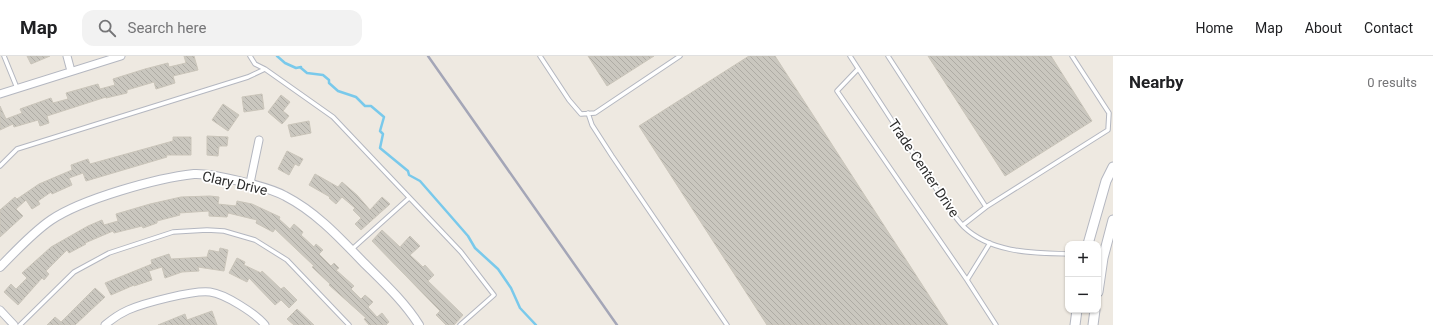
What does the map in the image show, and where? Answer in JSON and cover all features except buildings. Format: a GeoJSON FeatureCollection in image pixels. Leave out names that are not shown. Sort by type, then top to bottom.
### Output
{"type":"FeatureCollection","features":[{"type":"Feature","properties":{"kind":"main road"},"geometry":{"type":"LineString","coordinates":[[1089,241],[1106,181],[1113,167]]}},
{"type":"Feature","properties":{"kind":"main road"},"geometry":{"type":"LineString","coordinates":[[1101,254],[1113,220]]}},
{"type":"Feature","properties":{"kind":"main road"},"geometry":{"type":"LineString","coordinates":[[1075,325],[1077,313]]}},
{"type":"Feature","properties":{"kind":"main road"},"geometry":{"type":"LineString","coordinates":[[1093,325],[1095,313]]}},
{"type":"Feature","properties":{"kind":"street"},"geometry":{"type":"LineString","coordinates":[[67,56],[71,71]]}},
{"type":"Feature","properties":{"kind":"street"},"geometry":{"type":"LineString","coordinates":[[0,94],[121,56]]}},
{"type":"Feature","properties":{"kind":"street"},"geometry":{"type":"LineString","coordinates":[[250,183],[259,140]]}},
{"type":"Feature","properties":{"kind":"street","name":"Clary Drive"},"geometry":{"type":"LineString","coordinates":[[0,267],[52,220],[81,204],[160,180],[196,174],[250,183],[284,195],[315,215],[394,294],[419,325]]}},
{"type":"Feature","properties":{"kind":"street"},"geometry":{"type":"LineString","coordinates":[[105,325],[116,316],[129,310],[184,295],[210,292],[238,303],[265,325]]}},
{"type":"Feature","properties":{"kind":"street"},"geometry":{"type":"LineString","coordinates":[[0,310],[14,325]]}},
{"type":"Feature","properties":{"kind":"lane"},"geometry":{"type":"LineString","coordinates":[[4,56],[17,88]]}},
{"type":"Feature","properties":{"kind":"lane"},"geometry":{"type":"LineString","coordinates":[[250,56],[255,64],[265,69],[333,117],[461,252],[494,295],[460,325]]}},
{"type":"Feature","properties":{"kind":"lane"},"geometry":{"type":"LineString","coordinates":[[540,56],[569,100],[581,114],[595,113],[680,56]]}},
{"type":"Feature","properties":{"kind":"lane","name":"Trade Center Drive"},"geometry":{"type":"LineString","coordinates":[[850,56],[950,210],[963,225],[990,243],[1013,251],[1065,254]]}},
{"type":"Feature","properties":{"kind":"lane"},"geometry":{"type":"LineString","coordinates":[[888,56],[986,207]]}},
{"type":"Feature","properties":{"kind":"lane"},"geometry":{"type":"LineString","coordinates":[[963,225],[986,207],[1108,130],[1109,113],[1072,56]]}},
{"type":"Feature","properties":{"kind":"lane"},"geometry":{"type":"LineString","coordinates":[[0,166],[17,149],[248,77],[265,69]]}},
{"type":"Feature","properties":{"kind":"lane"},"geometry":{"type":"LineString","coordinates":[[858,69],[837,91],[967,280],[996,325]]}},
{"type":"Feature","properties":{"kind":"lane"},"geometry":{"type":"LineString","coordinates":[[588,113],[592,125],[612,156],[727,325]]}},
{"type":"Feature","properties":{"kind":"lane"},"geometry":{"type":"LineString","coordinates":[[351,250],[409,198]]}},
{"type":"Feature","properties":{"kind":"lane"},"geometry":{"type":"LineString","coordinates":[[20,325],[74,272],[109,253],[173,232],[207,230],[224,231],[256,240],[287,260],[349,325]]}},
{"type":"Feature","properties":{"kind":"lane"},"geometry":{"type":"LineString","coordinates":[[967,280],[990,243]]}},
{"type":"Feature","properties":{"kind":"waterway"},"geometry":{"type":"LineString","coordinates":[[277,56],[285,63],[296,68],[301,67],[307,73],[323,75],[338,91],[356,97],[365,106],[371,106],[384,117],[380,131],[383,134],[380,148],[408,171],[409,175],[420,181],[468,236],[475,248],[498,269],[511,288],[520,308],[536,325]]}},
{"type":"Feature","properties":{"kind":"railway"},"geometry":{"type":"LineString","coordinates":[[428,56],[617,325]]}}]}
